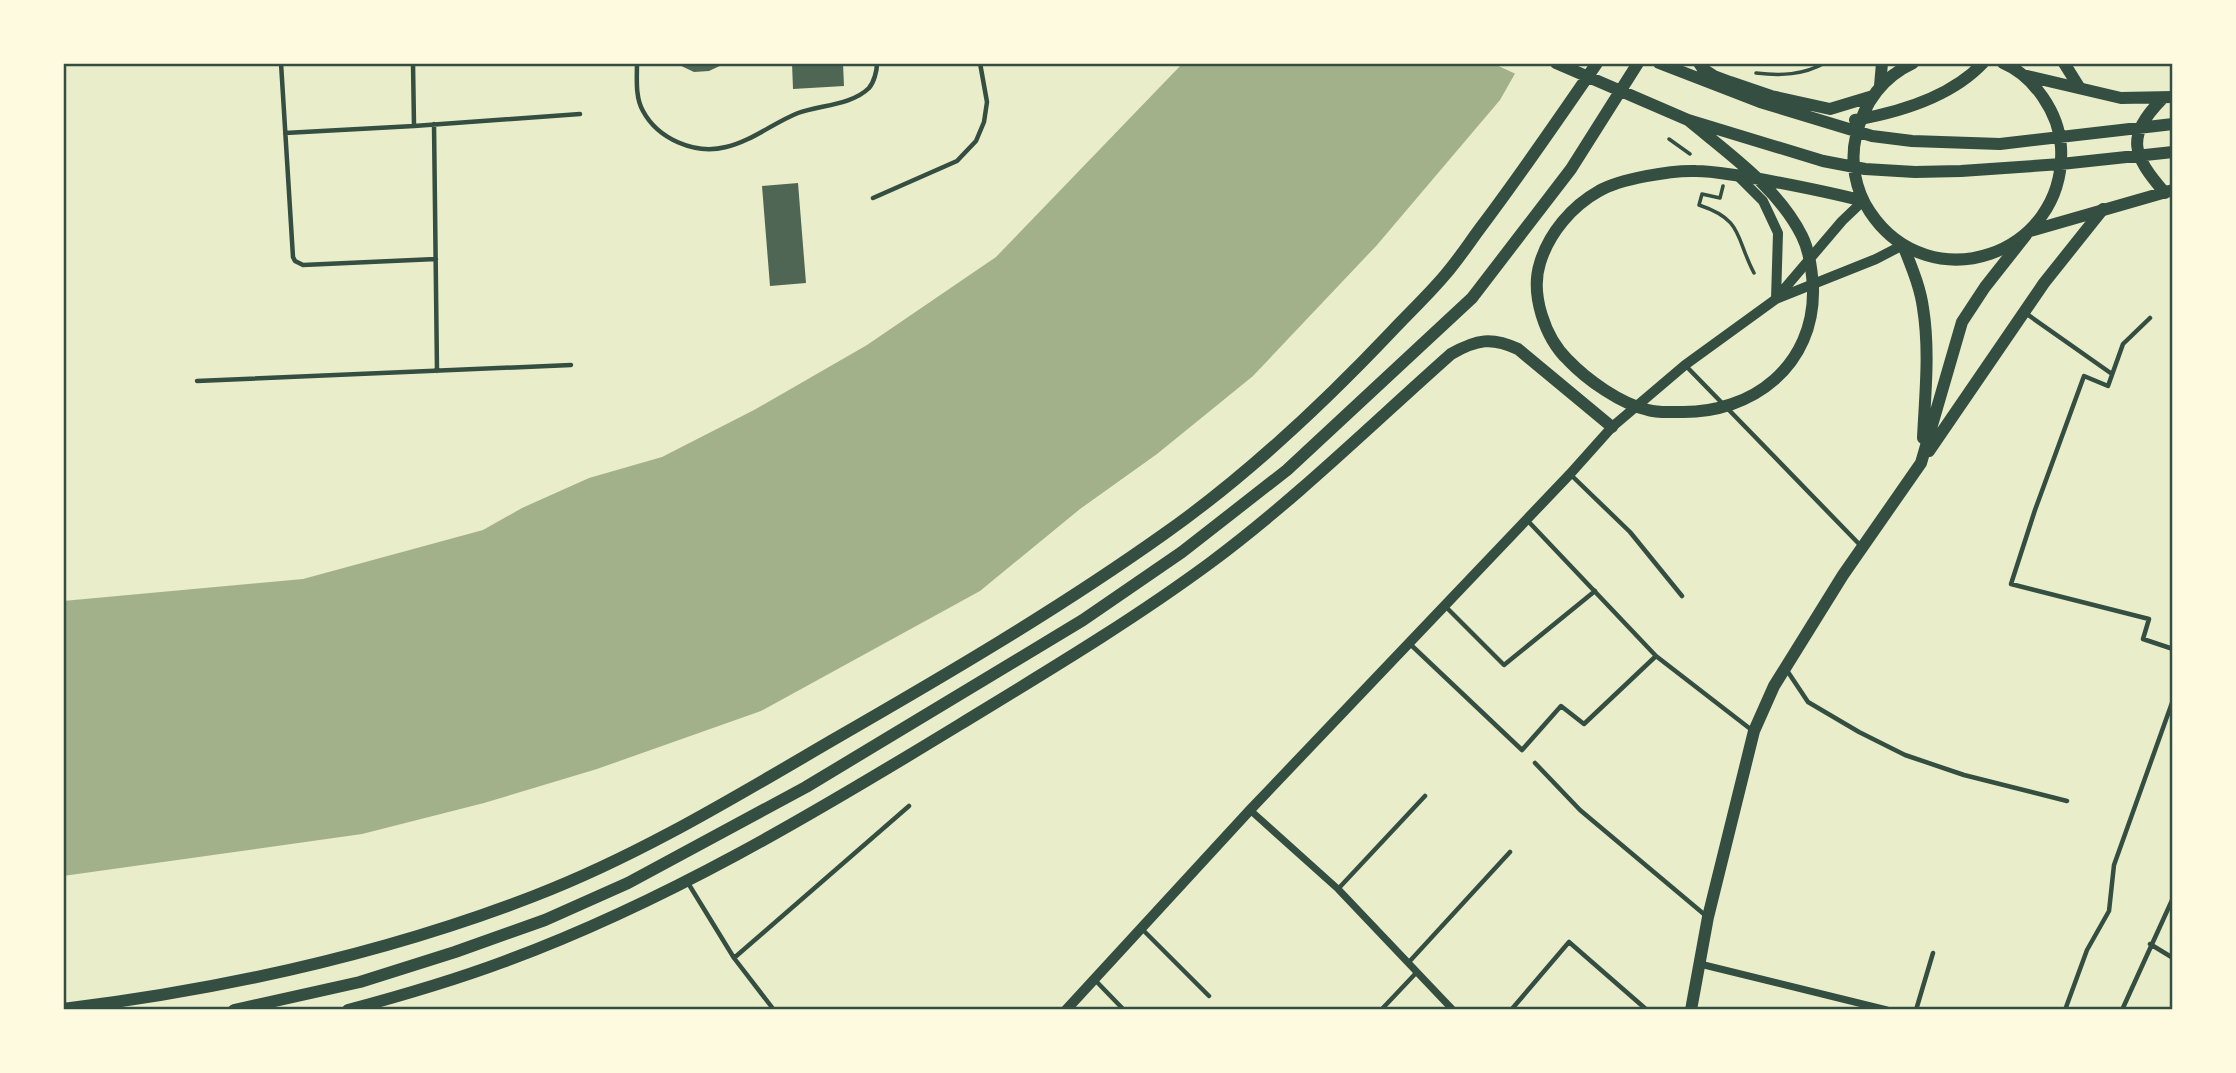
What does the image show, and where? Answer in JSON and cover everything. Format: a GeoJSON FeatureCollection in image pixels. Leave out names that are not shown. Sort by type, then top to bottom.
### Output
{"type":"FeatureCollection","features":[{"type":"Feature","properties":{"kind":"main road"},"geometry":{"type":"LineString","coordinates":[[1556,63],[1688,120],[1800,155],[1865,169],[1961,171],[2173,152]]}},
{"type":"Feature","properties":{"kind":"main road"},"geometry":{"type":"LineString","coordinates":[[63,1009],[157,998],[254,980],[357,954],[447,927],[536,895],[615,861],[710,810],[884,711],[1070,598],[1168,531],[1266,454],[1354,372],[1445,275],[1534,157],[1597,63]]}},
{"type":"Feature","properties":{"kind":"main road"},"geometry":{"type":"LineString","coordinates":[[234,1010],[360,982],[443,956],[545,920],[628,883],[818,780],[1083,620],[1182,552],[1287,470],[1472,298],[1571,169],[1638,63]]}},
{"type":"Feature","properties":{"kind":"main road"},"geometry":{"type":"LineString","coordinates":[[1659,63],[1719,88],[1872,136],[1912,141],[2000,144],[2173,124]]}},
{"type":"Feature","properties":{"kind":"main road"},"geometry":{"type":"LineString","coordinates":[[1699,63],[1714,76],[1730,82],[1771,96],[1830,109],[1876,91],[1901,68],[1913,63]]}},
{"type":"Feature","properties":{"kind":"main road"},"geometry":{"type":"LineString","coordinates":[[1882,63],[1876,91],[1860,120],[1854,147],[1855,174],[1863,201],[1880,226],[1903,245],[1935,258],[1969,260],[2002,251],[2030,231],[2169,192]]}},
{"type":"Feature","properties":{"kind":"main road"},"geometry":{"type":"LineString","coordinates":[[1834,124],[1872,117],[1927,100],[1965,80],[1983,63]]}},
{"type":"Feature","properties":{"kind":"main road"},"geometry":{"type":"LineString","coordinates":[[2064,63],[2079,87]]}},
{"type":"Feature","properties":{"kind":"main road"},"geometry":{"type":"LineString","coordinates":[[1921,463],[1962,322],[2049,206],[2059,176],[2061,145],[2053,115],[2036,88],[2006,64]]}},
{"type":"Feature","properties":{"kind":"main road"},"geometry":{"type":"LineString","coordinates":[[2023,75],[2121,98],[2168,98]]}},
{"type":"Feature","properties":{"kind":"main road"},"geometry":{"type":"LineString","coordinates":[[2168,98],[2145,116],[2137,134],[2137,147],[2144,169],[2169,192]]}},
{"type":"Feature","properties":{"kind":"main road"},"geometry":{"type":"LineString","coordinates":[[1688,120],[1767,188],[1803,237],[1810,262],[1813,297],[1810,320],[1793,359],[1767,386],[1751,397],[1726,408],[1702,412],[1648,410],[1617,397],[1584,376],[1564,357],[1545,327],[1538,296],[1538,270],[1546,245],[1577,206],[1600,190],[1669,172],[1738,176],[1795,185],[1863,201]]}},
{"type":"Feature","properties":{"kind":"main road"},"geometry":{"type":"LineString","coordinates":[[1691,1010],[1708,918],[1754,731],[1774,686],[1861,546],[2024,312],[2103,209]]}},
{"type":"Feature","properties":{"kind":"main road"},"geometry":{"type":"LineString","coordinates":[[1903,245],[1923,305],[1925,328],[1926,383],[1921,463]]}},
{"type":"Feature","properties":{"kind":"main road"},"geometry":{"type":"LineString","coordinates":[[348,1010],[414,992],[504,962],[583,930],[687,880],[910,755],[1127,621],[1211,562],[1303,490],[1451,354],[1466,345],[1502,341],[1518,349],[1612,427]]}},
{"type":"Feature","properties":{"kind":"main road"},"geometry":{"type":"LineString","coordinates":[[1287,470],[1303,490]]}},
{"type":"Feature","properties":{"kind":"street"},"geometry":{"type":"LineString","coordinates":[[1738,176],[1763,201],[1778,233],[1776,299]]}},
{"type":"Feature","properties":{"kind":"street"},"geometry":{"type":"LineString","coordinates":[[1066,1010],[1407,642],[1612,427],[1685,365],[1776,299],[1842,221],[1863,201]]}},
{"type":"Feature","properties":{"kind":"street"},"geometry":{"type":"LineString","coordinates":[[1776,299],[1876,259],[1903,245]]}},
{"type":"Feature","properties":{"kind":"street"},"geometry":{"type":"LineString","coordinates":[[1250,810],[1338,889],[1453,1010]]}},
{"type":"Feature","properties":{"kind":"street"},"geometry":{"type":"LineString","coordinates":[[1700,964],[1887,1010]]}},
{"type":"Feature","properties":{"kind":"lane"},"geometry":{"type":"LineString","coordinates":[[281,63],[295,261],[303,265],[436,259]]}},
{"type":"Feature","properties":{"kind":"lane"},"geometry":{"type":"LineString","coordinates":[[413,63],[414,126]]}},
{"type":"Feature","properties":{"kind":"lane"},"geometry":{"type":"LineString","coordinates":[[637,63],[637,92],[642,110],[656,127],[674,141],[695,149],[724,148],[758,135],[783,120],[812,108],[852,99],[871,85],[877,63]]}},
{"type":"Feature","properties":{"kind":"lane"},"geometry":{"type":"LineString","coordinates":[[873,198],[957,161],[976,141],[984,122],[987,102],[980,63]]}},
{"type":"Feature","properties":{"kind":"lane"},"geometry":{"type":"LineString","coordinates":[[285,133],[580,114]]}},
{"type":"Feature","properties":{"kind":"lane"},"geometry":{"type":"LineString","coordinates":[[434,124],[437,371]]}},
{"type":"Feature","properties":{"kind":"lane"},"geometry":{"type":"LineString","coordinates":[[2024,312],[2112,374]]}},
{"type":"Feature","properties":{"kind":"lane"},"geometry":{"type":"LineString","coordinates":[[2150,318],[2123,344],[2108,386],[2084,376],[2011,584],[2149,619],[2143,639],[2173,649]]}},
{"type":"Feature","properties":{"kind":"lane"},"geometry":{"type":"LineString","coordinates":[[197,381],[571,365]]}},
{"type":"Feature","properties":{"kind":"lane"},"geometry":{"type":"LineString","coordinates":[[1685,365],[1861,546]]}},
{"type":"Feature","properties":{"kind":"lane"},"geometry":{"type":"LineString","coordinates":[[1570,474],[1630,532],[1682,596]]}},
{"type":"Feature","properties":{"kind":"lane"},"geometry":{"type":"LineString","coordinates":[[1526,519],[1656,656],[1754,731]]}},
{"type":"Feature","properties":{"kind":"lane"},"geometry":{"type":"LineString","coordinates":[[1444,605],[1504,665],[1595,591]]}},
{"type":"Feature","properties":{"kind":"lane"},"geometry":{"type":"LineString","coordinates":[[1407,642],[1522,750],[1561,706],[1584,724],[1656,656]]}},
{"type":"Feature","properties":{"kind":"lane"},"geometry":{"type":"LineString","coordinates":[[1785,668],[1808,702],[1905,755],[1964,775],[2067,801]]}},
{"type":"Feature","properties":{"kind":"lane"},"geometry":{"type":"LineString","coordinates":[[2066,1010],[2087,950],[2109,911],[2114,865],[2173,699]]}},
{"type":"Feature","properties":{"kind":"lane"},"geometry":{"type":"LineString","coordinates":[[1535,763],[1580,810],[1708,918]]}},
{"type":"Feature","properties":{"kind":"lane"},"geometry":{"type":"LineString","coordinates":[[1338,889],[1425,796]]}},
{"type":"Feature","properties":{"kind":"lane"},"geometry":{"type":"LineString","coordinates":[[734,958],[909,806]]}},
{"type":"Feature","properties":{"kind":"lane"},"geometry":{"type":"LineString","coordinates":[[1409,962],[1510,852]]}},
{"type":"Feature","properties":{"kind":"lane"},"geometry":{"type":"LineString","coordinates":[[687,880],[734,958],[774,1010]]}},
{"type":"Feature","properties":{"kind":"lane"},"geometry":{"type":"LineString","coordinates":[[2122,1010],[2173,898]]}},
{"type":"Feature","properties":{"kind":"lane"},"geometry":{"type":"LineString","coordinates":[[1141,929],[1209,996]]}},
{"type":"Feature","properties":{"kind":"lane"},"geometry":{"type":"LineString","coordinates":[[1511,1010],[1569,942],[1647,1010]]}},
{"type":"Feature","properties":{"kind":"lane"},"geometry":{"type":"LineString","coordinates":[[2150,944],[2173,958]]}},
{"type":"Feature","properties":{"kind":"lane"},"geometry":{"type":"LineString","coordinates":[[1916,1010],[1933,953]]}},
{"type":"Feature","properties":{"kind":"lane"},"geometry":{"type":"LineString","coordinates":[[1381,1010],[1416,973]]}},
{"type":"Feature","properties":{"kind":"lane"},"geometry":{"type":"LineString","coordinates":[[1094,979],[1124,1010]]}},
{"type":"Feature","properties":{"kind":"path"},"geometry":{"type":"LineString","coordinates":[[1749,72],[1784,76],[1817,68],[1825,63]]}},
{"type":"Feature","properties":{"kind":"path"},"geometry":{"type":"LineString","coordinates":[[1669,139],[1691,156]]}},
{"type":"Feature","properties":{"kind":"path"},"geometry":{"type":"LineString","coordinates":[[1723,176],[1720,198],[1702,194],[1699,205],[1716,211],[1734,225],[1754,273]]}},
{"type":"Feature","properties":{"kind":"shaded area"},"geometry":{"type":"Polygon","coordinates":[[[1183,63],[1521,63],[1500,100],[1377,245],[1253,376],[1157,454],[1080,509],[980,591],[761,711],[597,769],[484,803],[362,834],[63,876],[63,601],[303,579],[483,530],[522,508],[589,478],[662,457],[754,410],[867,345],[996,257],[1183,63]]]}},
{"type":"Feature","properties":{"kind":"pier"},"geometry":{"type":"Polygon","coordinates":[[[1492,63],[1525,63],[1518,75],[1492,63]]]}},
{"type":"Feature","properties":{"kind":"building"},"geometry":{"type":"Polygon","coordinates":[[[675,63],[726,63],[709,71],[694,72],[675,63]]]}},
{"type":"Feature","properties":{"kind":"building"},"geometry":{"type":"Polygon","coordinates":[[[792,63],[843,63],[844,86],[793,89],[792,63]]]}},
{"type":"Feature","properties":{"kind":"building"},"geometry":{"type":"Polygon","coordinates":[[[798,183],[806,283],[770,286],[762,186],[798,183]]]}}]}
